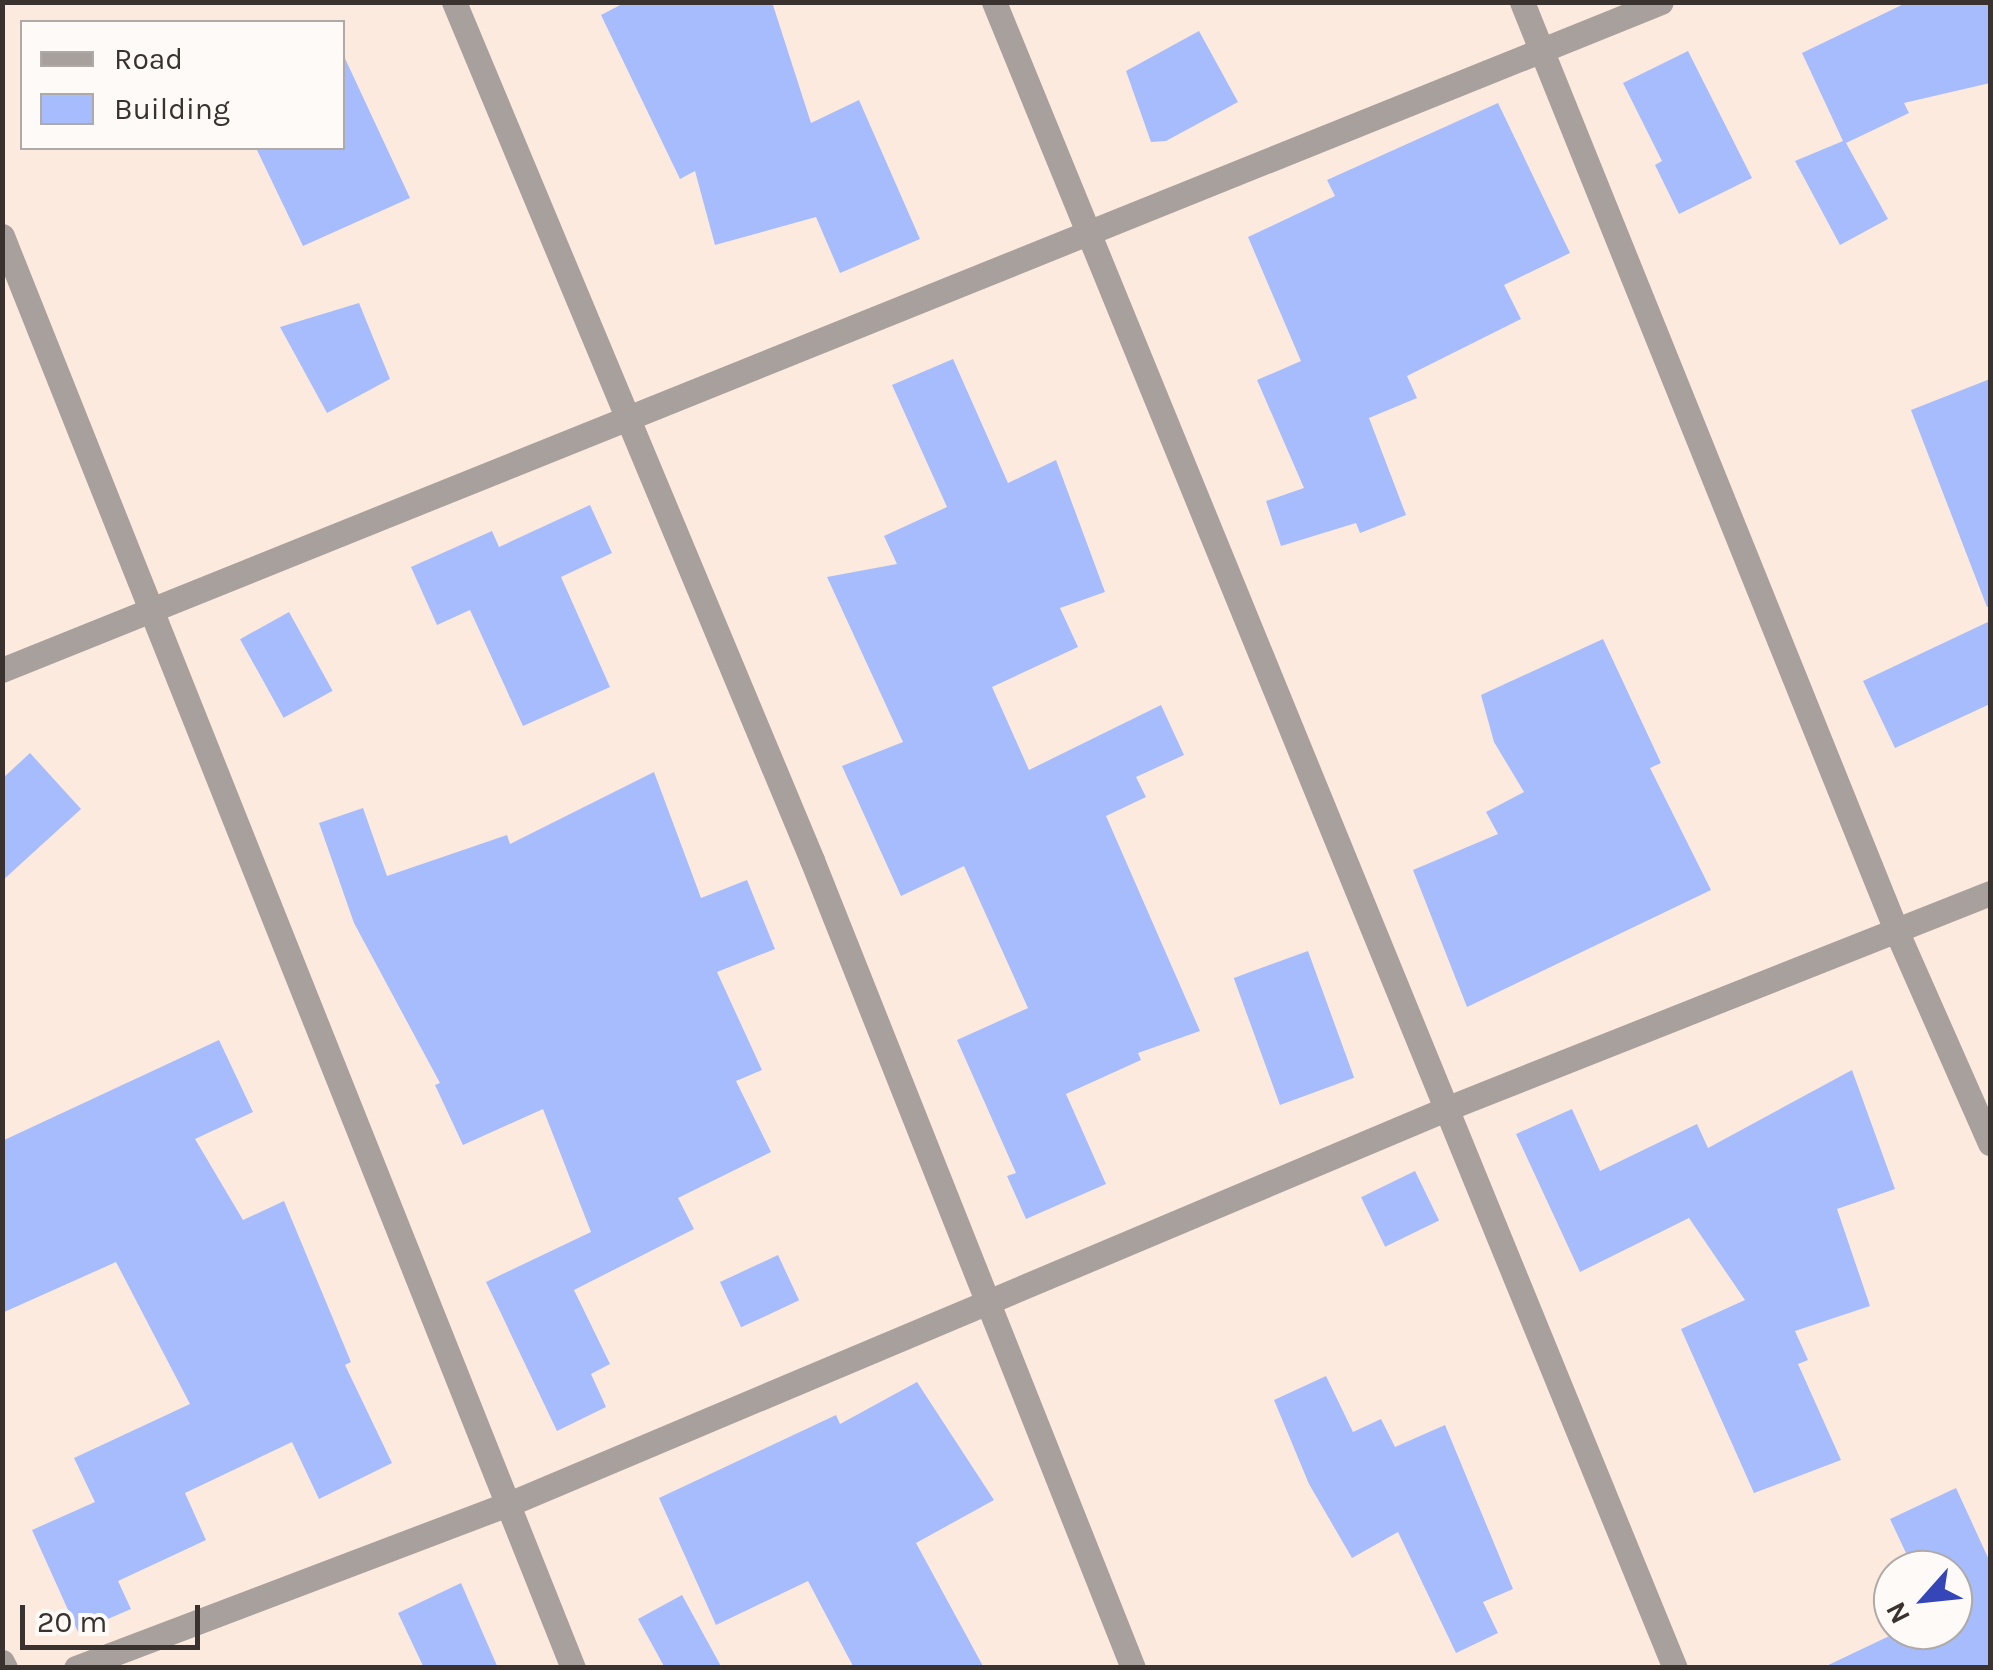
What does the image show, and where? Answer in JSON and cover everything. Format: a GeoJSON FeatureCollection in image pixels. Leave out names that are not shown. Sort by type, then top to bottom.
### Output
{"type":"FeatureCollection","features":[{"type":"Feature","properties":{"kind":"street"},"geometry":{"type":"LineString","coordinates":[[454,2],[631,418],[1133,1668]]}},
{"type":"Feature","properties":{"kind":"street"},"geometry":{"type":"LineString","coordinates":[[994,2],[1675,1668]]}},
{"type":"Feature","properties":{"kind":"street"},"geometry":{"type":"LineString","coordinates":[[1522,2],[1896,930],[1990,1143]]}},
{"type":"Feature","properties":{"kind":"street"},"geometry":{"type":"LineString","coordinates":[[2,670],[1661,2]]}},
{"type":"Feature","properties":{"kind":"street"},"geometry":{"type":"LineString","coordinates":[[2,236],[154,608],[573,1668]]}},
{"type":"Feature","properties":{"kind":"street"},"geometry":{"type":"LineString","coordinates":[[76,1668],[511,1504],[1448,1108],[1990,892]]}},
{"type":"Feature","properties":{"kind":"building"},"geometry":{"type":"Polygon","coordinates":[[[626,2],[772,2],[811,123],[859,100],[920,239],[840,273],[816,217],[715,245],[695,171],[680,179],[601,15],[626,2]]]}},
{"type":"Feature","properties":{"kind":"building"},"geometry":{"type":"Polygon","coordinates":[[[1908,2],[1990,2],[1990,83],[1904,103],[1909,113],[1846,143],[1888,219],[1840,245],[1795,161],[1843,141],[1802,53],[1908,2]]]}},
{"type":"Feature","properties":{"kind":"building"},"geometry":{"type":"Polygon","coordinates":[[[1199,31],[1238,102],[1166,141],[1151,142],[1126,71],[1199,31]]]}},
{"type":"Feature","properties":{"kind":"building"},"geometry":{"type":"Polygon","coordinates":[[[1688,51],[1752,178],[1679,214],[1655,165],[1662,161],[1623,83],[1688,51]]]}},
{"type":"Feature","properties":{"kind":"building"},"geometry":{"type":"Polygon","coordinates":[[[345,58],[410,198],[303,246],[257,150],[345,150],[345,58]]]}},
{"type":"Feature","properties":{"kind":"building"},"geometry":{"type":"Polygon","coordinates":[[[1498,103],[1570,253],[1504,285],[1521,319],[1407,376],[1417,398],[1369,418],[1406,515],[1360,533],[1356,523],[1281,546],[1266,501],[1304,488],[1257,380],[1301,361],[1248,237],[1335,196],[1327,180],[1498,103]]]}},
{"type":"Feature","properties":{"kind":"building"},"geometry":{"type":"Polygon","coordinates":[[[359,303],[390,379],[327,413],[280,327],[359,303]]]}},
{"type":"Feature","properties":{"kind":"building"},"geometry":{"type":"Polygon","coordinates":[[[953,359],[1008,483],[1056,460],[1105,592],[1060,608],[1078,647],[992,687],[1029,770],[1161,705],[1184,755],[1136,777],[1146,797],[1106,816],[1200,1031],[1138,1053],[1141,1060],[1066,1094],[1106,1184],[1026,1219],[1007,1176],[1016,1173],[957,1040],[1028,1008],[964,866],[901,896],[842,766],[903,742],[827,577],[897,564],[884,536],[947,507],[892,385],[953,359]]]}},
{"type":"Feature","properties":{"kind":"building"},"geometry":{"type":"Polygon","coordinates":[[[1990,379],[1990,606],[1987,607],[1911,410],[1990,379]]]}},
{"type":"Feature","properties":{"kind":"building"},"geometry":{"type":"Polygon","coordinates":[[[590,505],[612,553],[561,577],[610,687],[523,726],[470,610],[437,625],[411,567],[492,531],[499,547],[590,505]]]}},
{"type":"Feature","properties":{"kind":"building"},"geometry":{"type":"Polygon","coordinates":[[[289,612],[333,691],[284,718],[240,639],[289,612]]]}},
{"type":"Feature","properties":{"kind":"building"},"geometry":{"type":"Polygon","coordinates":[[[1990,621],[1990,704],[1895,748],[1863,681],[1990,621]]]}},
{"type":"Feature","properties":{"kind":"building"},"geometry":{"type":"Polygon","coordinates":[[[1603,639],[1661,763],[1650,768],[1711,890],[1467,1007],[1413,870],[1498,834],[1486,812],[1524,792],[1494,742],[1481,695],[1603,639]]]}},
{"type":"Feature","properties":{"kind":"building"},"geometry":{"type":"Polygon","coordinates":[[[30,753],[81,809],[2,881],[2,779],[30,753]]]}},
{"type":"Feature","properties":{"kind":"building"},"geometry":{"type":"Polygon","coordinates":[[[654,772],[701,898],[747,880],[775,949],[717,972],[762,1070],[736,1081],[771,1152],[678,1198],[694,1229],[574,1290],[610,1364],[591,1374],[606,1407],[557,1431],[486,1282],[591,1232],[543,1109],[463,1145],[435,1085],[440,1083],[354,923],[319,823],[363,808],[387,876],[507,835],[510,844],[654,772]]]}},
{"type":"Feature","properties":{"kind":"building"},"geometry":{"type":"Polygon","coordinates":[[[1308,951],[1354,1078],[1280,1105],[1234,978],[1308,951]]]}},
{"type":"Feature","properties":{"kind":"building"},"geometry":{"type":"Polygon","coordinates":[[[219,1040],[253,1112],[195,1139],[243,1220],[284,1201],[351,1362],[345,1365],[392,1463],[319,1499],[292,1442],[185,1493],[206,1540],[118,1581],[131,1609],[78,1632],[32,1530],[95,1502],[74,1458],[190,1404],[116,1262],[2,1313],[2,1141],[219,1040]]]}},
{"type":"Feature","properties":{"kind":"building"},"geometry":{"type":"Polygon","coordinates":[[[1852,1070],[1895,1189],[1837,1209],[1870,1306],[1795,1331],[1808,1360],[1798,1364],[1841,1460],[1754,1493],[1681,1329],[1745,1300],[1689,1218],[1580,1272],[1516,1134],[1572,1109],[1600,1171],[1697,1124],[1708,1148],[1852,1070]]]}},
{"type":"Feature","properties":{"kind":"building"},"geometry":{"type":"Polygon","coordinates":[[[1415,1171],[1439,1220],[1385,1247],[1361,1197],[1415,1171]]]}},
{"type":"Feature","properties":{"kind":"building"},"geometry":{"type":"Polygon","coordinates":[[[778,1255],[799,1300],[741,1327],[720,1282],[778,1255]]]}},
{"type":"Feature","properties":{"kind":"building"},"geometry":{"type":"Polygon","coordinates":[[[1326,1376],[1353,1432],[1381,1419],[1395,1447],[1445,1425],[1513,1589],[1483,1602],[1498,1633],[1456,1653],[1398,1532],[1352,1558],[1309,1484],[1274,1400],[1326,1376]]]}},
{"type":"Feature","properties":{"kind":"building"},"geometry":{"type":"Polygon","coordinates":[[[917,1382],[994,1500],[916,1543],[984,1668],[854,1668],[808,1581],[716,1625],[659,1498],[836,1415],[840,1424],[917,1382]]]}},
{"type":"Feature","properties":{"kind":"building"},"geometry":{"type":"Polygon","coordinates":[[[1956,1488],[1990,1562],[1990,1668],[1822,1668],[1873,1644],[1873,1650],[1973,1650],[1973,1550],[1905,1550],[1890,1519],[1956,1488]]]}},
{"type":"Feature","properties":{"kind":"building"},"geometry":{"type":"Polygon","coordinates":[[[461,1583],[498,1668],[424,1668],[398,1613],[461,1583]]]}},
{"type":"Feature","properties":{"kind":"building"},"geometry":{"type":"Polygon","coordinates":[[[682,1595],[722,1668],[665,1668],[638,1619],[682,1595]]]}}]}
